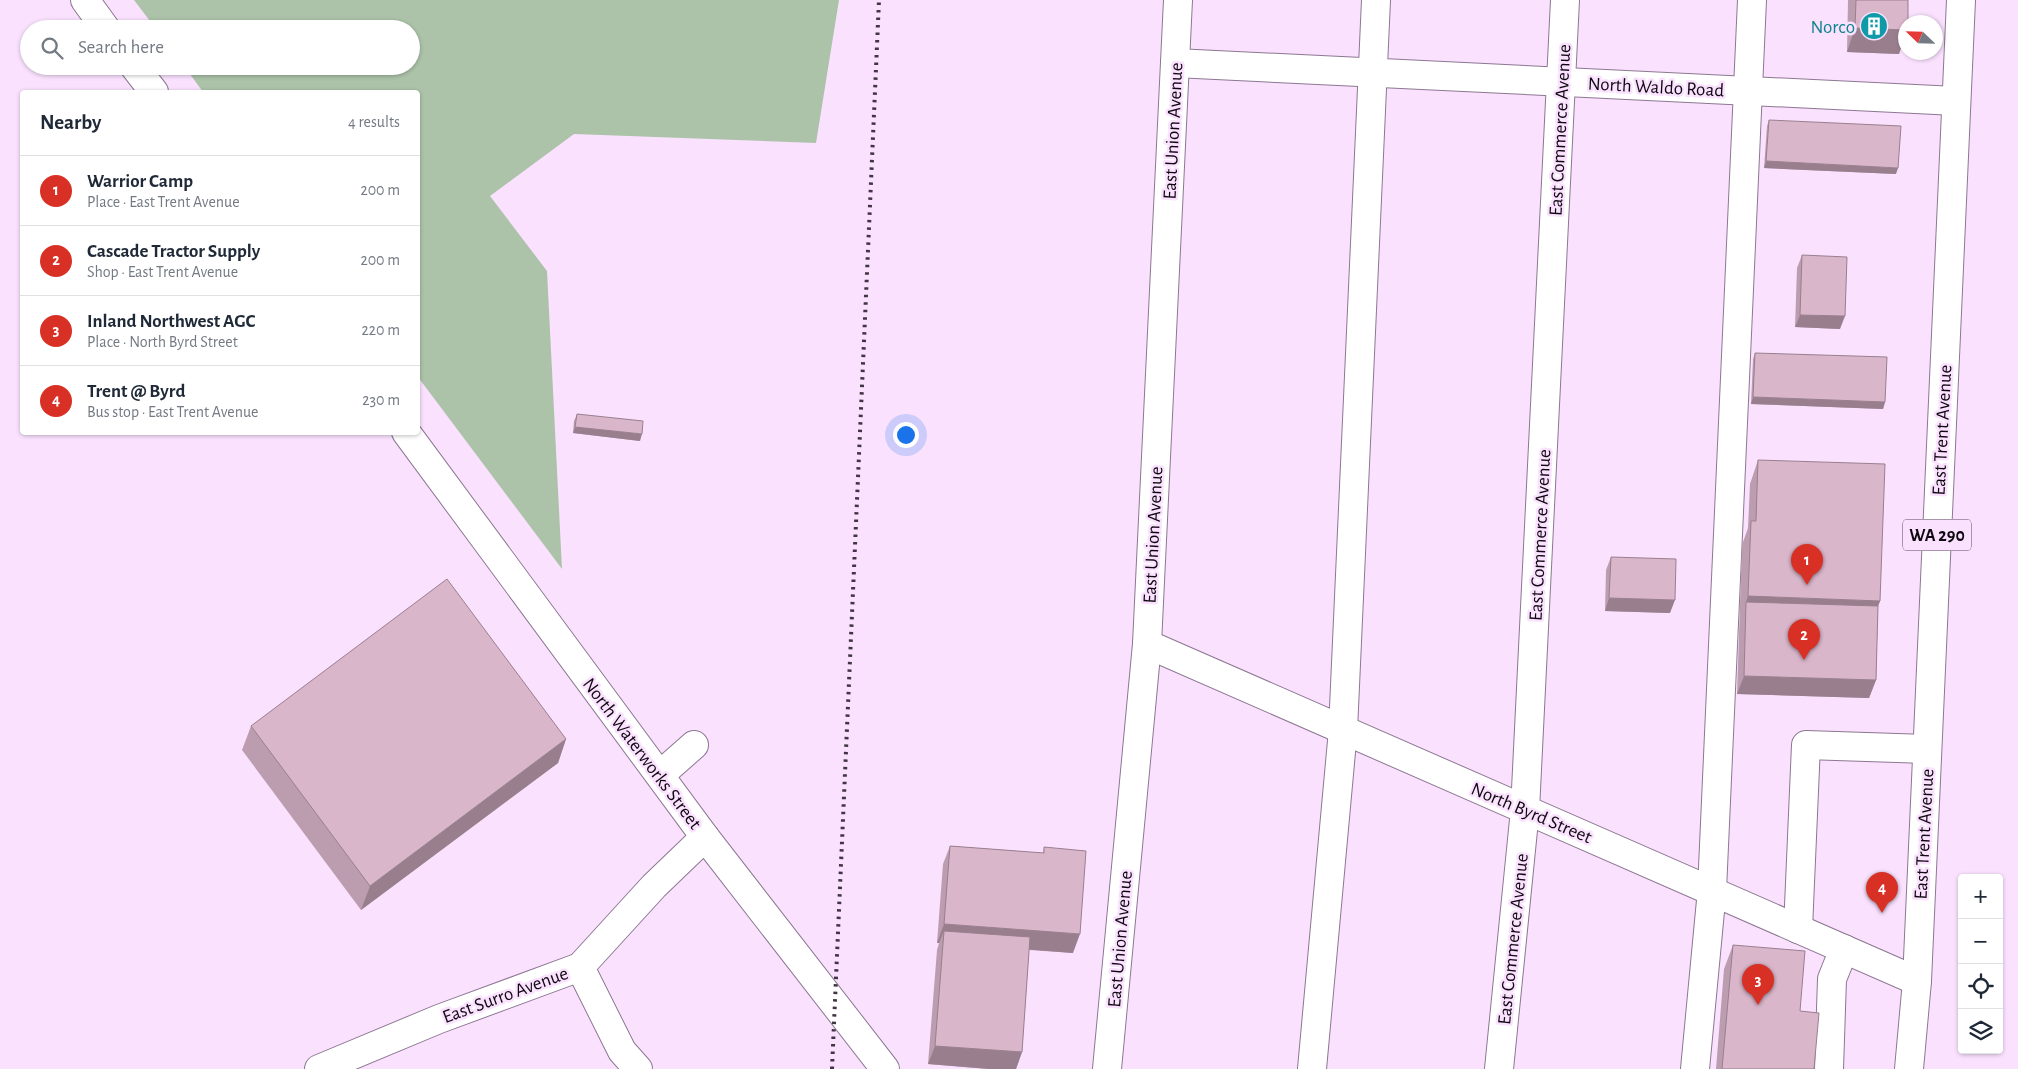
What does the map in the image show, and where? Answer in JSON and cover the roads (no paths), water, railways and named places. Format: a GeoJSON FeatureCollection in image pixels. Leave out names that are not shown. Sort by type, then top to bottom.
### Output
{"type":"FeatureCollection","features":[{"type":"Feature","properties":{"kind":"street"},"geometry":{"type":"LineString","coordinates":[[85,0],[99,20]]}},
{"type":"Feature","properties":{"kind":"street","name":"East Union Avenue"},"geometry":{"type":"LineString","coordinates":[[1108,1069],[1146,644],[1178,0]]}},
{"type":"Feature","properties":{"kind":"street"},"geometry":{"type":"LineString","coordinates":[[1312,1069],[1343,730],[1376,0]]}},
{"type":"Feature","properties":{"kind":"street","name":"East Commerce Avenue"},"geometry":{"type":"LineString","coordinates":[[1499,1069],[1525,810],[1565,0]]}},
{"type":"Feature","properties":{"kind":"street"},"geometry":{"type":"LineString","coordinates":[[1695,1069],[1712,890],[1752,0]]}},
{"type":"Feature","properties":{"kind":"street","name":"East Trent Avenue"},"geometry":{"type":"LineString","coordinates":[[1909,1069],[1917,981],[1961,0]]}},
{"type":"Feature","properties":{"kind":"street","name":"North Waldo Road"},"geometry":{"type":"LineString","coordinates":[[1175,63],[1956,101]]}},
{"type":"Feature","properties":{"kind":"street"},"geometry":{"type":"LineString","coordinates":[[141,75],[152,90]]}},
{"type":"Feature","properties":{"kind":"street","name":"North Waterworks Street"},"geometry":{"type":"LineString","coordinates":[[408,435],[705,837],[885,1069]]}},
{"type":"Feature","properties":{"kind":"street","name":"North Byrd Street"},"geometry":{"type":"LineString","coordinates":[[1146,644],[1917,981]]}},
{"type":"Feature","properties":{"kind":"street"},"geometry":{"type":"LineString","coordinates":[[660,775],[694,745]]}},
{"type":"Feature","properties":{"kind":"street"},"geometry":{"type":"LineString","coordinates":[[1798,928],[1806,745],[1927,749]]}},
{"type":"Feature","properties":{"kind":"street","name":"East Surro Avenue"},"geometry":{"type":"LineString","coordinates":[[318,1069],[439,1019],[580,967],[654,886],[705,837]]}},
{"type":"Feature","properties":{"kind":"street"},"geometry":{"type":"LineString","coordinates":[[1829,1069],[1832,979],[1844,949]]}},
{"type":"Feature","properties":{"kind":"street"},"geometry":{"type":"LineString","coordinates":[[580,967],[622,1051],[638,1069]]}},
{"type":"Feature","properties":{"kind":"railway"},"geometry":{"type":"LineString","coordinates":[[832,1069],[879,0]]}},
{"type":"Feature","properties":{"kind":"place","name":"Norco"},"geometry":{"type":"Point","coordinates":[1874,26]}},
{"type":"Feature","properties":{"kind":"place","name":"Warrior Camp"},"geometry":{"type":"Point","coordinates":[1807,585]}},
{"type":"Feature","properties":{"kind":"place","name":"Cascade Tractor Supply"},"geometry":{"type":"Point","coordinates":[1804,660]}},
{"type":"Feature","properties":{"kind":"place","name":"Trent @ Byrd"},"geometry":{"type":"Point","coordinates":[1882,913]}},
{"type":"Feature","properties":{"kind":"place","name":"Inland Northwest AGC"},"geometry":{"type":"Point","coordinates":[1758,1005]}}]}
